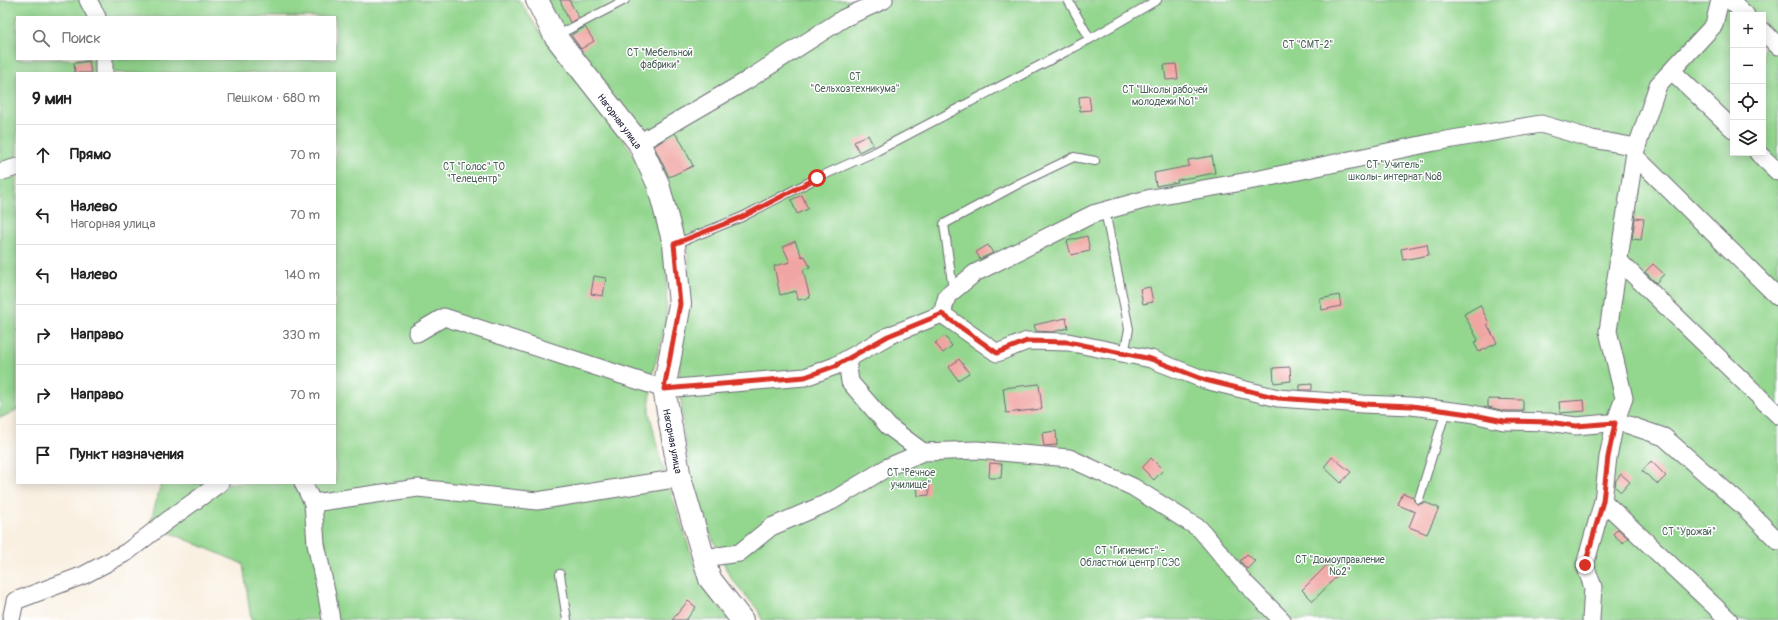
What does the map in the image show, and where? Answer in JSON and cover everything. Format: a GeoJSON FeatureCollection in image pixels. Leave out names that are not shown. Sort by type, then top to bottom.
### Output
{"type":"FeatureCollection","features":[{"type":"Feature","properties":{"kind":"street"},"geometry":{"type":"LineString","coordinates":[[88,0],[96,16]]}},
{"type":"Feature","properties":{"kind":"street","name":"Нагорная улица"},"geometry":{"type":"LineString","coordinates":[[537,0],[555,36],[639,143],[658,184],[674,244],[680,304],[664,389],[680,478],[710,579],[742,620]]}},
{"type":"Feature","properties":{"kind":"street"},"geometry":{"type":"LineString","coordinates":[[639,143],[746,81],[844,18],[884,0]]}},
{"type":"Feature","properties":{"kind":"street"},"geometry":{"type":"LineString","coordinates":[[1591,620],[1593,587],[1585,565],[1603,501],[1608,457],[1615,423],[1624,398],[1608,331],[1636,151],[1658,85],[1714,25],[1720,0]]}},
{"type":"Feature","properties":{"kind":"street"},"geometry":{"type":"LineString","coordinates":[[1730,0],[1743,12]]}},
{"type":"Feature","properties":{"kind":"street"},"geometry":{"type":"LineString","coordinates":[[1766,34],[1778,46]]}},
{"type":"Feature","properties":{"kind":"street"},"geometry":{"type":"LineString","coordinates":[[104,60],[104,72]]}},
{"type":"Feature","properties":{"kind":"street"},"geometry":{"type":"LineString","coordinates":[[1672,71],[1730,126]]}},
{"type":"Feature","properties":{"kind":"street"},"geometry":{"type":"LineString","coordinates":[[942,314],[947,296],[975,272],[1093,214],[1151,198],[1260,178],[1435,142],[1541,124],[1636,151],[1778,296]]}},
{"type":"Feature","properties":{"kind":"street"},"geometry":{"type":"LineString","coordinates":[[1761,156],[1778,172]]}},
{"type":"Feature","properties":{"kind":"street"},"geometry":{"type":"LineString","coordinates":[[0,172],[16,167]]}},
{"type":"Feature","properties":{"kind":"street"},"geometry":{"type":"LineString","coordinates":[[1618,260],[1778,415]]}},
{"type":"Feature","properties":{"kind":"street"},"geometry":{"type":"LineString","coordinates":[[942,314],[997,353],[1027,341],[1068,342],[1151,359],[1205,380],[1278,398],[1412,406],[1446,410],[1504,421],[1549,422],[1576,426],[1620,422],[1664,437],[1744,507],[1778,541]]}},
{"type":"Feature","properties":{"kind":"street"},"geometry":{"type":"LineString","coordinates":[[417,333],[444,316],[664,389],[805,377],[835,366],[888,336],[942,314]]}},
{"type":"Feature","properties":{"kind":"street"},"geometry":{"type":"LineString","coordinates":[[847,360],[850,382],[888,426],[923,452]]}},
{"type":"Feature","properties":{"kind":"street"},"geometry":{"type":"LineString","coordinates":[[704,558],[738,553],[770,527],[832,501],[888,467],[923,452],[978,450],[1070,458],[1133,487],[1200,529],[1245,583],[1282,620]]}},
{"type":"Feature","properties":{"kind":"street"},"geometry":{"type":"LineString","coordinates":[[313,503],[418,488],[537,501],[680,478]]}},
{"type":"Feature","properties":{"kind":"street"},"geometry":{"type":"LineString","coordinates":[[11,620],[15,600],[84,575],[127,552],[219,484]]}},
{"type":"Feature","properties":{"kind":"street"},"geometry":{"type":"LineString","coordinates":[[304,484],[313,503],[316,544],[327,596],[330,620]]}},
{"type":"Feature","properties":{"kind":"street"},"geometry":{"type":"LineString","coordinates":[[1603,501],[1729,620]]}},
{"type":"Feature","properties":{"kind":"street"},"geometry":{"type":"LineString","coordinates":[[0,601],[6,606],[8,620]]}},
{"type":"Feature","properties":{"kind":"lane"},"geometry":{"type":"LineString","coordinates":[[555,36],[625,0]]}},
{"type":"Feature","properties":{"kind":"lane"},"geometry":{"type":"LineString","coordinates":[[1068,0],[1090,39]]}},
{"type":"Feature","properties":{"kind":"lane"},"geometry":{"type":"LineString","coordinates":[[674,244],[742,217],[817,178],[875,152],[1090,39],[1157,0]]}},
{"type":"Feature","properties":{"kind":"lane"},"geometry":{"type":"LineString","coordinates":[[954,290],[944,224],[1020,182],[1074,157],[1095,162]]}},
{"type":"Feature","properties":{"kind":"lane"},"geometry":{"type":"LineString","coordinates":[[1105,211],[1129,329],[1124,354]]}},
{"type":"Feature","properties":{"kind":"lane"},"geometry":{"type":"LineString","coordinates":[[1419,499],[1446,410]]}},
{"type":"Feature","properties":{"kind":"lane"},"geometry":{"type":"LineString","coordinates":[[560,574],[567,620]]}},
{"type":"Feature","properties":{"kind":"green space","name":"СТ \"Голос\" ТО \"Телецентр\""},"geometry":{"type":"Polygon","coordinates":[[[0,0],[519,0],[539,31],[631,150],[642,172],[660,216],[667,278],[666,323],[652,375],[649,411],[659,455],[697,572],[729,620],[251,620],[243,564],[150,524],[161,484],[336,484],[336,72],[16,72],[16,410],[0,418],[0,0]]]}},
{"type":"Feature","properties":{"kind":"green space"},"geometry":{"type":"Polygon","coordinates":[[[546,0],[1778,0],[1778,620],[762,620],[758,610],[730,577],[695,500],[683,430],[679,363],[689,261],[685,235],[660,170],[567,37],[546,0]]]}},
{"type":"Feature","properties":{"kind":"building"},"geometry":{"type":"Polygon","coordinates":[[[560,0],[569,0],[579,18],[570,23],[560,0]]]}},
{"type":"Feature","properties":{"kind":"building"},"geometry":{"type":"Polygon","coordinates":[[[585,27],[594,41],[581,49],[571,35],[585,27]]]}},
{"type":"Feature","properties":{"kind":"building"},"geometry":{"type":"Polygon","coordinates":[[[89,61],[91,72],[75,72],[74,63],[89,61]]]}},
{"type":"Feature","properties":{"kind":"building"},"geometry":{"type":"Polygon","coordinates":[[[1176,64],[1178,79],[1166,80],[1164,65],[1176,64]]]}},
{"type":"Feature","properties":{"kind":"building"},"geometry":{"type":"Polygon","coordinates":[[[1089,96],[1091,110],[1080,111],[1079,97],[1089,96]]]}},
{"type":"Feature","properties":{"kind":"building"},"geometry":{"type":"Polygon","coordinates":[[[675,133],[683,145],[693,166],[669,177],[654,146],[675,133]]]}},
{"type":"Feature","properties":{"kind":"building"},"geometry":{"type":"Polygon","coordinates":[[[868,135],[873,145],[859,152],[854,142],[868,135]]]}},
{"type":"Feature","properties":{"kind":"building"},"geometry":{"type":"Polygon","coordinates":[[[1212,156],[1215,173],[1177,180],[1178,182],[1156,186],[1154,173],[1189,166],[1188,160],[1212,156]]]}},
{"type":"Feature","properties":{"kind":"building"},"geometry":{"type":"Polygon","coordinates":[[[802,195],[808,209],[797,214],[791,200],[802,195]]]}},
{"type":"Feature","properties":{"kind":"building"},"geometry":{"type":"Polygon","coordinates":[[[1635,218],[1644,219],[1641,240],[1632,239],[1635,218]]]}},
{"type":"Feature","properties":{"kind":"building"},"geometry":{"type":"Polygon","coordinates":[[[1087,236],[1090,251],[1071,255],[1067,241],[1087,236]]]}},
{"type":"Feature","properties":{"kind":"building"},"geometry":{"type":"Polygon","coordinates":[[[795,241],[802,257],[805,256],[810,267],[803,270],[810,298],[798,300],[796,291],[780,295],[774,266],[790,262],[783,247],[795,241]]]}},
{"type":"Feature","properties":{"kind":"building"},"geometry":{"type":"Polygon","coordinates":[[[1427,244],[1429,255],[1403,260],[1401,249],[1427,244]]]}},
{"type":"Feature","properties":{"kind":"building"},"geometry":{"type":"Polygon","coordinates":[[[988,245],[993,253],[980,259],[976,252],[988,245]]]}},
{"type":"Feature","properties":{"kind":"building"},"geometry":{"type":"Polygon","coordinates":[[[1653,264],[1664,274],[1656,283],[1645,272],[1653,264]]]}},
{"type":"Feature","properties":{"kind":"building"},"geometry":{"type":"Polygon","coordinates":[[[594,276],[606,278],[603,296],[591,294],[594,276]]]}},
{"type":"Feature","properties":{"kind":"building"},"geometry":{"type":"Polygon","coordinates":[[[1150,287],[1153,302],[1143,304],[1140,289],[1150,287]]]}},
{"type":"Feature","properties":{"kind":"building"},"geometry":{"type":"Polygon","coordinates":[[[1339,295],[1341,306],[1322,310],[1320,299],[1339,295]]]}},
{"type":"Feature","properties":{"kind":"building"},"geometry":{"type":"Polygon","coordinates":[[[1480,305],[1489,323],[1487,324],[1497,343],[1479,352],[1474,343],[1478,340],[1464,314],[1480,305]]]}},
{"type":"Feature","properties":{"kind":"building"},"geometry":{"type":"Polygon","coordinates":[[[1066,318],[1068,328],[1052,332],[1036,331],[1034,325],[1066,318]]]}},
{"type":"Feature","properties":{"kind":"building"},"geometry":{"type":"Polygon","coordinates":[[[945,336],[952,346],[943,353],[935,343],[945,336]]]}},
{"type":"Feature","properties":{"kind":"building"},"geometry":{"type":"Polygon","coordinates":[[[959,359],[969,373],[958,380],[949,367],[959,359]]]}},
{"type":"Feature","properties":{"kind":"building"},"geometry":{"type":"Polygon","coordinates":[[[1290,367],[1291,381],[1274,383],[1273,368],[1290,367]]]}},
{"type":"Feature","properties":{"kind":"building"},"geometry":{"type":"Polygon","coordinates":[[[1039,384],[1042,409],[1006,413],[1003,388],[1039,384]]]}},
{"type":"Feature","properties":{"kind":"building"},"geometry":{"type":"Polygon","coordinates":[[[1312,384],[1312,390],[1300,390],[1300,385],[1312,384]]]}},
{"type":"Feature","properties":{"kind":"building"},"geometry":{"type":"Polygon","coordinates":[[[1488,399],[1523,400],[1523,411],[1505,411],[1488,407],[1488,399]]]}},
{"type":"Feature","properties":{"kind":"building"},"geometry":{"type":"Polygon","coordinates":[[[1584,400],[1585,411],[1560,413],[1559,402],[1584,400]]]}},
{"type":"Feature","properties":{"kind":"building"},"geometry":{"type":"Polygon","coordinates":[[[1056,431],[1057,445],[1044,446],[1042,433],[1056,431]]]}},
{"type":"Feature","properties":{"kind":"building"},"geometry":{"type":"Polygon","coordinates":[[[1332,457],[1351,472],[1341,483],[1324,467],[1332,457]]]}},
{"type":"Feature","properties":{"kind":"building"},"geometry":{"type":"Polygon","coordinates":[[[1151,458],[1163,470],[1154,480],[1142,468],[1151,458]]]}},
{"type":"Feature","properties":{"kind":"building"},"geometry":{"type":"Polygon","coordinates":[[[1651,461],[1666,476],[1658,484],[1642,471],[1651,461]]]}},
{"type":"Feature","properties":{"kind":"building"},"geometry":{"type":"Polygon","coordinates":[[[990,463],[1002,464],[1001,478],[989,478],[990,463]]]}},
{"type":"Feature","properties":{"kind":"building"},"geometry":{"type":"Polygon","coordinates":[[[1621,474],[1630,482],[1621,492],[1615,487],[1616,480],[1621,474]]]}},
{"type":"Feature","properties":{"kind":"building"},"geometry":{"type":"Polygon","coordinates":[[[929,481],[929,495],[918,496],[917,482],[929,481]]]}},
{"type":"Feature","properties":{"kind":"building"},"geometry":{"type":"Polygon","coordinates":[[[1403,493],[1413,497],[1417,504],[1424,502],[1439,508],[1427,534],[1409,527],[1415,512],[1398,505],[1403,493]]]}},
{"type":"Feature","properties":{"kind":"building"},"geometry":{"type":"Polygon","coordinates":[[[1618,529],[1628,538],[1623,543],[1613,534],[1618,529]]]}},
{"type":"Feature","properties":{"kind":"building"},"geometry":{"type":"Polygon","coordinates":[[[1247,554],[1255,561],[1247,569],[1240,561],[1247,554]]]}},
{"type":"Feature","properties":{"kind":"building"},"geometry":{"type":"Polygon","coordinates":[[[1328,564],[1339,574],[1313,601],[1302,590],[1328,564]]]}},
{"type":"Feature","properties":{"kind":"building"},"geometry":{"type":"Polygon","coordinates":[[[688,601],[696,607],[686,620],[672,620],[688,601]]]}},
{"type":"Feature","properties":{"kind":"route"},"geometry":{"type":"LineString","coordinates":[[817,178],[742,217],[674,244],[680,304],[664,389],[805,377],[835,366],[888,336],[942,314],[997,353],[1027,341],[1068,342],[1151,359],[1205,380],[1278,398],[1412,406],[1469,414],[1504,421],[1549,422],[1576,426],[1615,423],[1608,457],[1603,501],[1585,565]]}},
{"type":"Feature","properties":{"kind":"park label","name":"СТ \"СМТ-2\""},"geometry":{"type":"Point","coordinates":[1308,44]}},
{"type":"Feature","properties":{"kind":"park label","name":"СТ \"Мебельной фабрики\""},"geometry":{"type":"Point","coordinates":[660,58]}},
{"type":"Feature","properties":{"kind":"park label","name":"СТ \"Сельхозтехникума\""},"geometry":{"type":"Point","coordinates":[855,82]}},
{"type":"Feature","properties":{"kind":"park label","name":"СТ \"Школы рабочей молодежи №1\""},"geometry":{"type":"Point","coordinates":[1165,94]}},
{"type":"Feature","properties":{"kind":"park label","name":"СТ \"Учитель\" школы- интернат №8"},"geometry":{"type":"Point","coordinates":[1395,170]}},
{"type":"Feature","properties":{"kind":"park label","name":"СТ \"Речное училище\""},"geometry":{"type":"Point","coordinates":[911,478]}},
{"type":"Feature","properties":{"kind":"park label","name":"СТ \"Урожай\""},"geometry":{"type":"Point","coordinates":[1689,531]}},
{"type":"Feature","properties":{"kind":"park label","name":"СТ \"Гигиенист\" - Областной центр ГСЭС"},"geometry":{"type":"Point","coordinates":[1130,556]}},
{"type":"Feature","properties":{"kind":"park label","name":"СТ \"Домоуправление №2\""},"geometry":{"type":"Point","coordinates":[1340,564]}}]}
